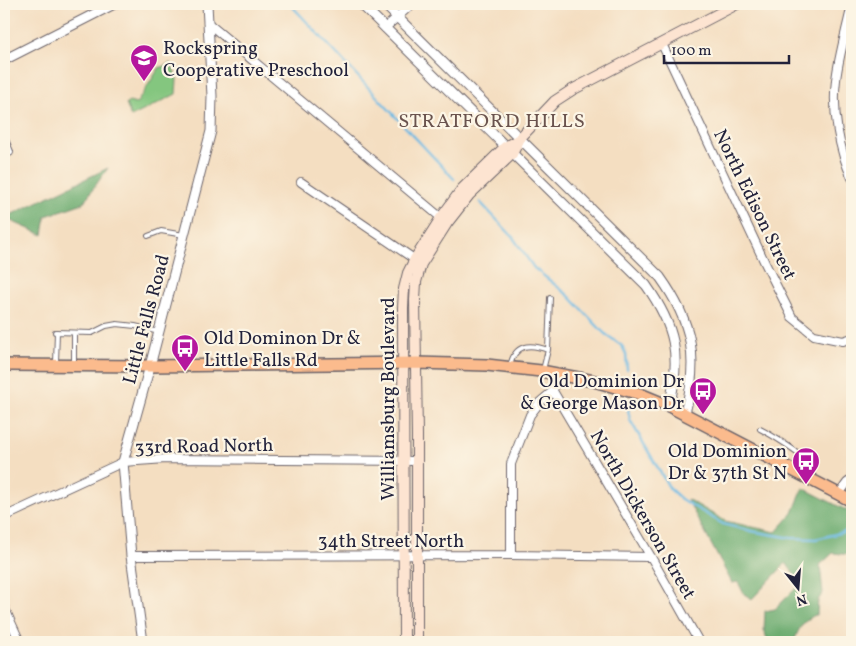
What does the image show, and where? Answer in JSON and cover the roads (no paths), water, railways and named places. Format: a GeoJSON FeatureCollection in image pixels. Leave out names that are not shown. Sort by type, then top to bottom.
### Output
{"type":"FeatureCollection","features":[{"type":"Feature","properties":{"kind":"main road","name":"Williamsburg Boulevard"},"geometry":{"type":"LineString","coordinates":[[703,22],[723,4]]}},
{"type":"Feature","properties":{"kind":"main road","name":"Williamsburg Boulevard"},"geometry":{"type":"LineString","coordinates":[[404,642],[404,289],[408,273],[418,261],[462,189],[508,150],[555,101],[572,90],[737,4]]}},
{"type":"Feature","properties":{"kind":"main road","name":"Williamsburg Boulevard"},"geometry":{"type":"LineString","coordinates":[[417,642],[417,363],[415,300],[418,261]]}},
{"type":"Feature","properties":{"kind":"main road"},"geometry":{"type":"LineString","coordinates":[[4,365],[487,364],[556,374],[594,381],[640,394],[669,406],[852,501]]}},
{"type":"Feature","properties":{"kind":"street"},"geometry":{"type":"LineString","coordinates":[[4,60],[104,6],[114,4]]}},
{"type":"Feature","properties":{"kind":"street","name":"Little Falls Road"},"geometry":{"type":"LineString","coordinates":[[143,642],[131,556],[123,462],[211,131],[212,96],[207,4]]}},
{"type":"Feature","properties":{"kind":"street"},"geometry":{"type":"LineString","coordinates":[[361,4],[646,285],[667,320],[674,341],[677,365],[669,406]]}},
{"type":"Feature","properties":{"kind":"street"},"geometry":{"type":"LineString","coordinates":[[384,4],[660,277],[673,295],[683,315],[690,340],[693,365],[691,390],[685,413]]}},
{"type":"Feature","properties":{"kind":"street"},"geometry":{"type":"LineString","coordinates":[[385,28],[412,4]]}},
{"type":"Feature","properties":{"kind":"street"},"geometry":{"type":"LineString","coordinates":[[852,4],[836,81],[836,128],[846,165],[852,178]]}},
{"type":"Feature","properties":{"kind":"street"},"geometry":{"type":"LineString","coordinates":[[208,24],[444,220]]}},
{"type":"Feature","properties":{"kind":"street","name":"North Edison Street"},"geometry":{"type":"LineString","coordinates":[[662,44],[765,263],[792,316],[814,335],[842,341],[852,338]]}},
{"type":"Feature","properties":{"kind":"street"},"geometry":{"type":"LineString","coordinates":[[4,140],[9,152]]}},
{"type":"Feature","properties":{"kind":"street"},"geometry":{"type":"LineString","coordinates":[[301,182],[418,261]]}},
{"type":"Feature","properties":{"kind":"street"},"geometry":{"type":"LineString","coordinates":[[512,555],[512,464],[530,415],[540,402],[553,391],[556,374]]}},
{"type":"Feature","properties":{"kind":"street","name":"North Dickerson Street"},"geometry":{"type":"LineString","coordinates":[[553,391],[699,642]]}},
{"type":"Feature","properties":{"kind":"street","name":"33rd Road North"},"geometry":{"type":"LineString","coordinates":[[4,517],[123,462],[166,459],[417,461]]}},
{"type":"Feature","properties":{"kind":"street"},"geometry":{"type":"LineString","coordinates":[[839,494],[847,482],[852,479]]}},
{"type":"Feature","properties":{"kind":"street","name":"34th Street North"},"geometry":{"type":"LineString","coordinates":[[131,556],[404,557],[512,555],[651,557]]}},
{"type":"Feature","properties":{"kind":"street"},"geometry":{"type":"LineString","coordinates":[[4,607],[20,642]]}},
{"type":"Feature","properties":{"kind":"lane"},"geometry":{"type":"LineString","coordinates":[[148,236],[161,231],[184,235]]}},
{"type":"Feature","properties":{"kind":"lane"},"geometry":{"type":"LineString","coordinates":[[543,372],[548,350],[550,298]]}},
{"type":"Feature","properties":{"kind":"lane"},"geometry":{"type":"LineString","coordinates":[[56,365],[56,332],[92,333],[106,326],[127,324],[159,332]]}},
{"type":"Feature","properties":{"kind":"lane"},"geometry":{"type":"LineString","coordinates":[[74,332],[74,366]]}},
{"type":"Feature","properties":{"kind":"lane"},"geometry":{"type":"LineString","coordinates":[[510,367],[515,352],[521,348],[538,346],[548,350]]}},
{"type":"Feature","properties":{"kind":"lane"},"geometry":{"type":"LineString","coordinates":[[760,429],[772,435],[806,460],[814,482]]}},
{"type":"Feature","properties":{"kind":"waterway"},"geometry":{"type":"LineString","coordinates":[[290,4],[454,179]]}},
{"type":"Feature","properties":{"kind":"waterway"},"geometry":{"type":"LineString","coordinates":[[480,202],[512,236],[534,268],[568,295],[604,333],[622,346],[626,354],[627,369]]}},
{"type":"Feature","properties":{"kind":"waterway"},"geometry":{"type":"LineString","coordinates":[[627,404],[630,420],[670,489],[681,499],[723,524],[792,538],[816,539],[852,530]]}},
{"type":"Feature","properties":{"kind":"place","name":"Rockspring Cooperative Preschool"},"geometry":{"type":"Point","coordinates":[144,82]}},
{"type":"Feature","properties":{"kind":"place","name":"Old Dominon Dr & Little Falls Rd"},"geometry":{"type":"Point","coordinates":[185,372]}},
{"type":"Feature","properties":{"kind":"place","name":"Old Dominion Dr & George Mason Dr"},"geometry":{"type":"Point","coordinates":[703,415]}},
{"type":"Feature","properties":{"kind":"place","name":"Old Dominion Dr & 37th St N"},"geometry":{"type":"Point","coordinates":[806,485]}},
{"type":"Feature","properties":{"kind":"district","name":"STRATFORD HILLS"},"geometry":{"type":"Point","coordinates":[492,120]}}]}
